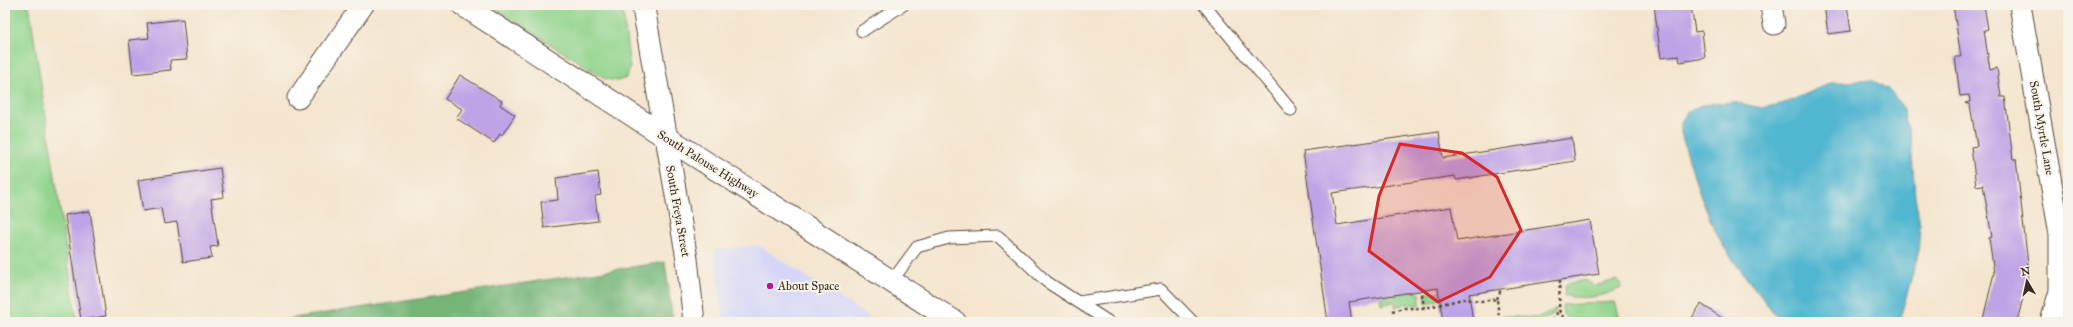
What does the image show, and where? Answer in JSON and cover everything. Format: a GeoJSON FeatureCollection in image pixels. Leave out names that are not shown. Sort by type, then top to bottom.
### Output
{"type":"FeatureCollection","features":[{"type":"Feature","properties":{"kind":"main road","name":"South Palouse Highway"},"geometry":{"type":"LineString","coordinates":[[463,5],[955,322]]}},
{"type":"Feature","properties":{"kind":"main road","name":"South Freya Street"},"geometry":{"type":"LineString","coordinates":[[644,5],[666,137]]}},
{"type":"Feature","properties":{"kind":"street"},"geometry":{"type":"LineString","coordinates":[[298,98],[363,5]]}},
{"type":"Feature","properties":{"kind":"street","name":"South Myrtle Lane"},"geometry":{"type":"LineString","coordinates":[[2020,5],[2060,234],[2060,291],[2051,322]]}},
{"type":"Feature","properties":{"kind":"street","name":"South Freya Street"},"geometry":{"type":"LineString","coordinates":[[666,137],[686,259],[694,322]]}},
{"type":"Feature","properties":{"kind":"lane"},"geometry":{"type":"LineString","coordinates":[[862,31],[903,5]]}},
{"type":"Feature","properties":{"kind":"lane"},"geometry":{"type":"LineString","coordinates":[[1204,5],[1291,110]]}},
{"type":"Feature","properties":{"kind":"lane"},"geometry":{"type":"LineString","coordinates":[[892,281],[917,246],[949,238],[998,236],[1047,282],[1109,322]]}},
{"type":"Feature","properties":{"kind":"lane"},"geometry":{"type":"LineString","coordinates":[[1079,302],[1161,289],[1193,322]]}},
{"type":"Feature","properties":{"kind":"path"},"geometry":{"type":"LineString","coordinates":[[1560,280],[1559,310],[1565,322]]}},
{"type":"Feature","properties":{"kind":"path"},"geometry":{"type":"LineString","coordinates":[[1501,289],[1497,298],[1498,317],[1503,322]]}},
{"type":"Feature","properties":{"kind":"path"},"geometry":{"type":"LineString","coordinates":[[1422,294],[1424,307]]}},
{"type":"Feature","properties":{"kind":"path"},"geometry":{"type":"LineString","coordinates":[[1392,311],[1403,308],[1424,307],[1463,299],[1481,301],[1497,298]]}},
{"type":"Feature","properties":{"kind":"path"},"geometry":{"type":"LineString","coordinates":[[1549,322],[1553,320],[1559,310]]}},
{"type":"Feature","properties":{"kind":"path"},"geometry":{"type":"LineString","coordinates":[[1553,320],[1565,322]]}},
{"type":"Feature","properties":{"kind":"highlighted area"},"geometry":{"type":"Polygon","coordinates":[[[1400,144],[1462,153],[1497,177],[1521,230],[1490,277],[1438,302],[1369,251],[1379,196],[1400,144]]]}},
{"type":"Feature","properties":{"kind":"shaded area","name":"About Space"},"geometry":{"type":"Polygon","coordinates":[[[758,245],[877,322],[724,322],[714,250],[758,245]]]}},
{"type":"Feature","properties":{"kind":"green space"},"geometry":{"type":"Polygon","coordinates":[[[5,5],[29,5],[77,322],[5,322],[5,5]]]}},
{"type":"Feature","properties":{"kind":"green space"},"geometry":{"type":"Polygon","coordinates":[[[488,5],[622,5],[630,69],[626,78],[617,81],[606,79],[488,5]]]}},
{"type":"Feature","properties":{"kind":"green space"},"geometry":{"type":"Polygon","coordinates":[[[665,262],[673,322],[266,322],[665,262]]]}},
{"type":"Feature","properties":{"kind":"green space"},"geometry":{"type":"Polygon","coordinates":[[[1586,280],[1594,286],[1616,280],[1620,282],[1621,288],[1586,298],[1564,295],[1566,284],[1586,280]]]}},
{"type":"Feature","properties":{"kind":"green space"},"geometry":{"type":"Polygon","coordinates":[[[1417,291],[1417,294],[1420,294],[1420,305],[1406,304],[1395,307],[1396,303],[1394,302],[1381,305],[1380,297],[1417,291]]]}},
{"type":"Feature","properties":{"kind":"green space"},"geometry":{"type":"Polygon","coordinates":[[[1441,291],[1441,299],[1426,304],[1425,293],[1441,291]]]}},
{"type":"Feature","properties":{"kind":"green space"},"geometry":{"type":"Polygon","coordinates":[[[1615,302],[1621,322],[1569,322],[1563,313],[1562,305],[1615,302]]]}},
{"type":"Feature","properties":{"kind":"green space"},"geometry":{"type":"Polygon","coordinates":[[[1558,308],[1554,314],[1548,318],[1534,322],[1504,320],[1502,316],[1536,318],[1558,308]]]}},
{"type":"Feature","properties":{"kind":"water"},"geometry":{"type":"Polygon","coordinates":[[[1872,80],[1889,90],[1902,106],[1911,140],[1915,197],[1920,225],[1918,255],[1899,322],[1781,322],[1724,247],[1711,222],[1700,195],[1681,133],[1681,122],[1687,113],[1701,105],[1733,102],[1762,108],[1788,102],[1831,83],[1872,80]]]}},
{"type":"Feature","properties":{"kind":"building"},"geometry":{"type":"Polygon","coordinates":[[[1654,5],[1691,5],[1695,32],[1702,31],[1705,58],[1680,62],[1679,56],[1661,58],[1654,5]]]}},
{"type":"Feature","properties":{"kind":"building"},"geometry":{"type":"Polygon","coordinates":[[[1824,5],[1847,5],[1851,31],[1828,34],[1824,5]]]}},
{"type":"Feature","properties":{"kind":"building"},"geometry":{"type":"Polygon","coordinates":[[[1953,5],[1984,5],[1988,29],[1984,30],[1990,70],[1997,68],[2001,97],[2005,97],[2013,159],[2016,159],[2029,273],[2017,322],[1997,322],[1983,319],[1994,273],[1989,238],[1992,237],[1983,185],[1976,186],[1971,147],[1977,146],[1970,105],[1965,103],[1970,102],[1969,95],[1960,96],[1955,57],[1961,57],[1953,5]]]}},
{"type":"Feature","properties":{"kind":"building"},"geometry":{"type":"Polygon","coordinates":[[[183,19],[187,59],[170,60],[171,70],[133,74],[129,40],[149,38],[147,23],[183,19]]]}},
{"type":"Feature","properties":{"kind":"building"},"geometry":{"type":"Polygon","coordinates":[[[460,75],[502,101],[500,105],[515,115],[502,135],[500,134],[494,143],[456,118],[462,109],[445,99],[460,75]]]}},
{"type":"Feature","properties":{"kind":"building"},"geometry":{"type":"Polygon","coordinates":[[[1439,132],[1443,158],[1572,138],[1575,161],[1456,180],[1455,176],[1332,193],[1337,225],[1451,207],[1457,241],[1590,220],[1599,274],[1469,294],[1473,322],[1443,322],[1438,288],[1349,302],[1352,322],[1328,322],[1303,151],[1439,132]]]}},
{"type":"Feature","properties":{"kind":"building"},"geometry":{"type":"Polygon","coordinates":[[[220,168],[224,197],[211,199],[218,246],[210,247],[212,258],[183,262],[177,222],[164,224],[161,208],[143,211],[138,180],[220,168]]]}},
{"type":"Feature","properties":{"kind":"building"},"geometry":{"type":"Polygon","coordinates":[[[598,172],[601,195],[595,196],[598,221],[544,228],[541,202],[558,200],[556,178],[598,172]]]}},
{"type":"Feature","properties":{"kind":"building"},"geometry":{"type":"Polygon","coordinates":[[[90,211],[106,316],[81,320],[65,215],[90,211]]]}},
{"type":"Feature","properties":{"kind":"building"},"geometry":{"type":"Polygon","coordinates":[[[1701,304],[1728,322],[1689,322],[1701,304]]]}},
{"type":"Feature","properties":{"kind":"place","name":"About Space"},"geometry":{"type":"Point","coordinates":[770,286]}}]}
